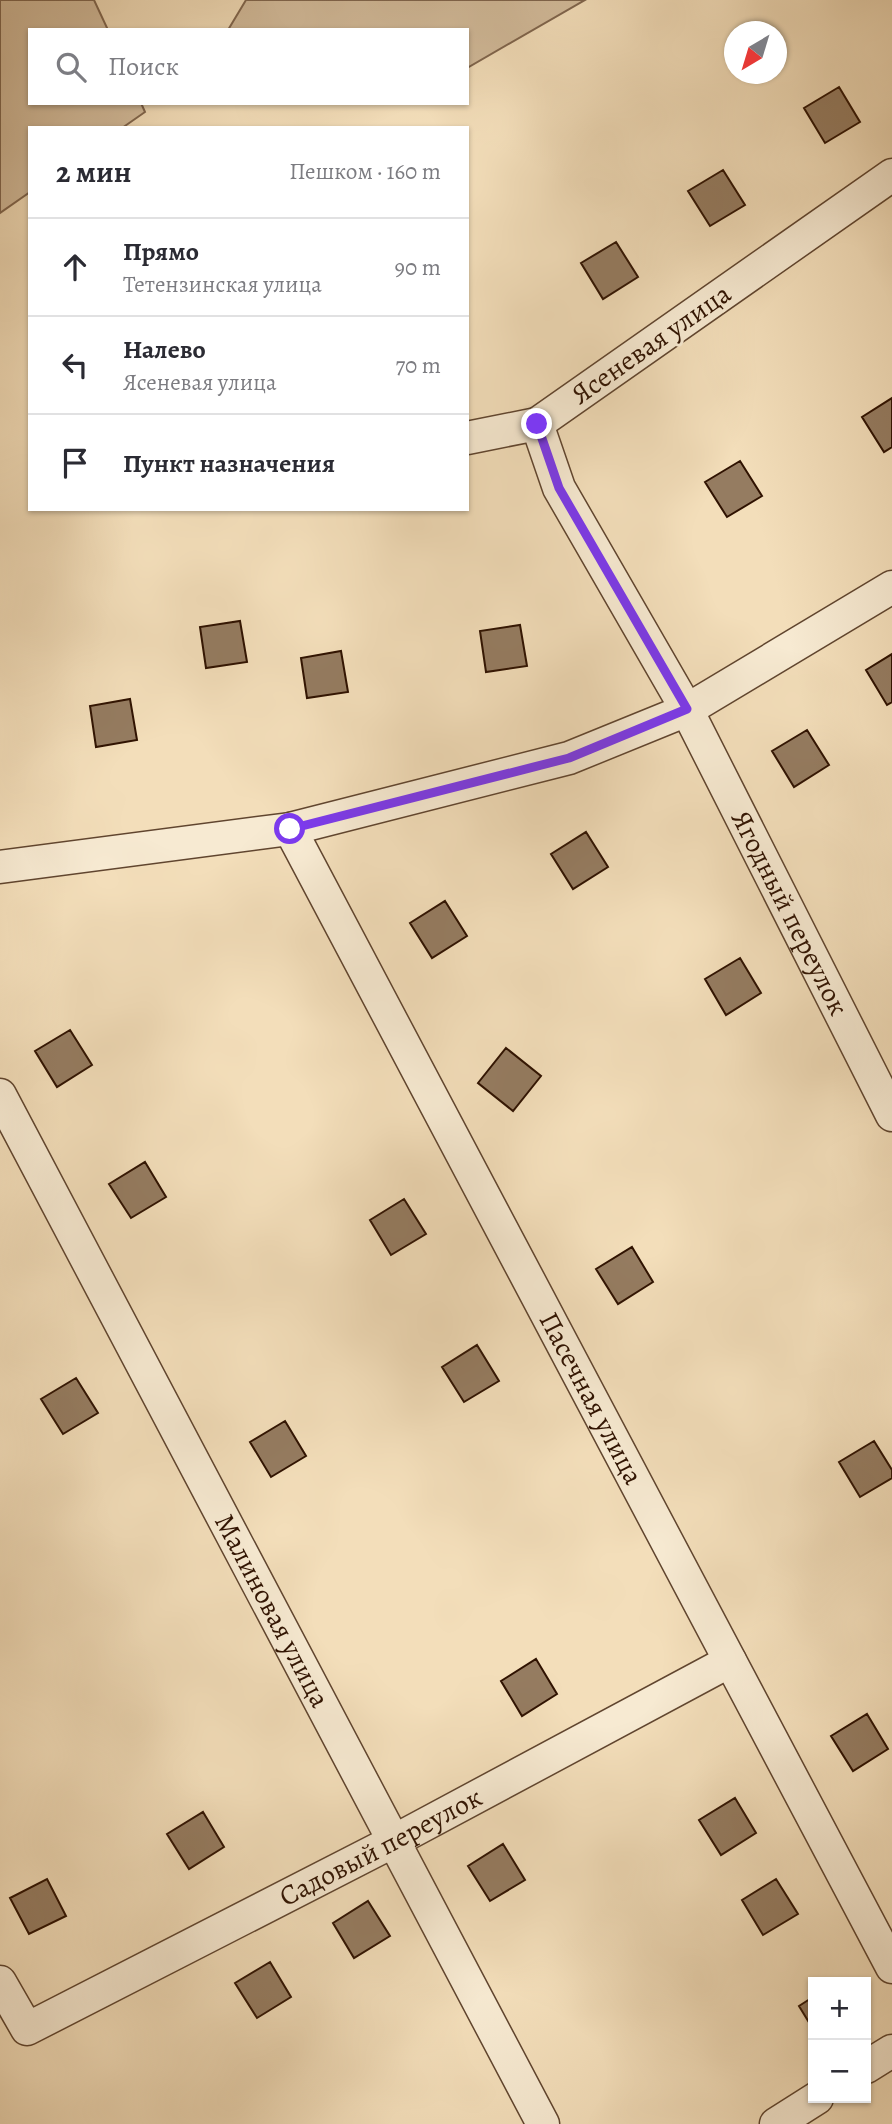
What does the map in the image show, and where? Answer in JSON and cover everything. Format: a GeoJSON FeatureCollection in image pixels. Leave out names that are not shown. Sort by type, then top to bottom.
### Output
{"type":"FeatureCollection","features":[{"type":"Feature","properties":{"kind":"street","name":"Ясеневая улица"},"geometry":{"type":"LineString","coordinates":[[537,424],[892,176]]}},
{"type":"Feature","properties":{"kind":"street"},"geometry":{"type":"LineString","coordinates":[[469,438],[537,424],[559,488],[687,709]]}},
{"type":"Feature","properties":{"kind":"street"},"geometry":{"type":"LineString","coordinates":[[0,867],[290,829],[569,758],[687,709],[892,587]]}},
{"type":"Feature","properties":{"kind":"street","name":"Ягодный переулок"},"geometry":{"type":"LineString","coordinates":[[687,709],[892,1115]]}},
{"type":"Feature","properties":{"kind":"street","name":"Пасечная улица"},"geometry":{"type":"LineString","coordinates":[[290,829],[892,1967]]}},
{"type":"Feature","properties":{"kind":"street","name":"Малиновая улица"},"geometry":{"type":"LineString","coordinates":[[0,1096],[543,2124]]}},
{"type":"Feature","properties":{"kind":"street","name":"Садовый переулок"},"geometry":{"type":"LineString","coordinates":[[0,1982],[27,2029],[394,1842],[730,1661]]}},
{"type":"Feature","properties":{"kind":"street"},"geometry":{"type":"LineString","coordinates":[[871,2064],[892,2051]]}},
{"type":"Feature","properties":{"kind":"street"},"geometry":{"type":"LineString","coordinates":[[776,2124],[809,2103]]}},
{"type":"Feature","properties":{"kind":"shaded area"},"geometry":{"type":"Polygon","coordinates":[[[0,0],[94,0],[107,28],[28,28],[28,105],[142,105],[145,112],[125,126],[28,126],[28,193],[0,213],[0,0]]]}},
{"type":"Feature","properties":{"kind":"shaded area"},"geometry":{"type":"Polygon","coordinates":[[[246,0],[585,0],[469,67],[469,28],[229,28],[246,0]]]}},
{"type":"Feature","properties":{"kind":"building"},"geometry":{"type":"Polygon","coordinates":[[[839,87],[860,122],[825,143],[804,108],[839,87]]]}},
{"type":"Feature","properties":{"kind":"building"},"geometry":{"type":"Polygon","coordinates":[[[723,170],[745,205],[710,226],[688,191],[723,170]]]}},
{"type":"Feature","properties":{"kind":"building"},"geometry":{"type":"Polygon","coordinates":[[[616,242],[638,277],[603,299],[581,263],[616,242]]]}},
{"type":"Feature","properties":{"kind":"building"},"geometry":{"type":"Polygon","coordinates":[[[892,398],[892,447],[884,452],[862,417],[892,398]]]}},
{"type":"Feature","properties":{"kind":"building"},"geometry":{"type":"Polygon","coordinates":[[[740,461],[762,496],[727,517],[705,482],[740,461]]]}},
{"type":"Feature","properties":{"kind":"building"},"geometry":{"type":"Polygon","coordinates":[[[240,621],[247,662],[206,668],[200,627],[240,621]]]}},
{"type":"Feature","properties":{"kind":"building"},"geometry":{"type":"Polygon","coordinates":[[[520,625],[527,666],[486,672],[480,631],[520,625]]]}},
{"type":"Feature","properties":{"kind":"building"},"geometry":{"type":"Polygon","coordinates":[[[341,651],[348,692],[307,698],[301,658],[341,651]]]}},
{"type":"Feature","properties":{"kind":"building"},"geometry":{"type":"Polygon","coordinates":[[[892,654],[892,702],[887,705],[866,670],[892,654]]]}},
{"type":"Feature","properties":{"kind":"building"},"geometry":{"type":"Polygon","coordinates":[[[130,699],[137,740],[96,747],[90,706],[130,699]]]}},
{"type":"Feature","properties":{"kind":"building"},"geometry":{"type":"Polygon","coordinates":[[[807,730],[829,765],[794,787],[772,751],[807,730]]]}},
{"type":"Feature","properties":{"kind":"building"},"geometry":{"type":"Polygon","coordinates":[[[586,832],[608,867],[573,889],[551,854],[586,832]]]}},
{"type":"Feature","properties":{"kind":"building"},"geometry":{"type":"Polygon","coordinates":[[[445,901],[467,936],[432,958],[410,923],[445,901]]]}},
{"type":"Feature","properties":{"kind":"building"},"geometry":{"type":"Polygon","coordinates":[[[740,958],[761,993],[726,1015],[705,979],[740,958]]]}},
{"type":"Feature","properties":{"kind":"building"},"geometry":{"type":"Polygon","coordinates":[[[70,1030],[92,1065],[57,1087],[35,1051],[70,1030]]]}},
{"type":"Feature","properties":{"kind":"building"},"geometry":{"type":"Polygon","coordinates":[[[506,1048],[541,1076],[513,1111],[478,1083],[506,1048]]]}},
{"type":"Feature","properties":{"kind":"building"},"geometry":{"type":"Polygon","coordinates":[[[145,1162],[166,1197],[131,1218],[109,1184],[145,1162]]]}},
{"type":"Feature","properties":{"kind":"building"},"geometry":{"type":"Polygon","coordinates":[[[404,1199],[426,1234],[391,1255],[370,1220],[404,1199]]]}},
{"type":"Feature","properties":{"kind":"building"},"geometry":{"type":"Polygon","coordinates":[[[632,1247],[653,1282],[618,1304],[596,1269],[632,1247]]]}},
{"type":"Feature","properties":{"kind":"building"},"geometry":{"type":"Polygon","coordinates":[[[477,1345],[499,1381],[464,1402],[442,1367],[477,1345]]]}},
{"type":"Feature","properties":{"kind":"building"},"geometry":{"type":"Polygon","coordinates":[[[76,1378],[98,1413],[63,1434],[41,1399],[76,1378]]]}},
{"type":"Feature","properties":{"kind":"building"},"geometry":{"type":"Polygon","coordinates":[[[285,1421],[306,1456],[271,1477],[250,1442],[285,1421]]]}},
{"type":"Feature","properties":{"kind":"building"},"geometry":{"type":"Polygon","coordinates":[[[874,1441],[892,1470],[892,1478],[860,1497],[839,1462],[874,1441]]]}},
{"type":"Feature","properties":{"kind":"building"},"geometry":{"type":"Polygon","coordinates":[[[536,1659],[557,1694],[522,1716],[501,1681],[536,1659]]]}},
{"type":"Feature","properties":{"kind":"building"},"geometry":{"type":"Polygon","coordinates":[[[867,1714],[888,1749],[853,1771],[831,1736],[867,1714]]]}},
{"type":"Feature","properties":{"kind":"building"},"geometry":{"type":"Polygon","coordinates":[[[735,1798],[756,1833],[721,1855],[699,1820],[735,1798]]]}},
{"type":"Feature","properties":{"kind":"building"},"geometry":{"type":"Polygon","coordinates":[[[203,1812],[224,1847],[189,1869],[167,1834],[203,1812]]]}},
{"type":"Feature","properties":{"kind":"building"},"geometry":{"type":"Polygon","coordinates":[[[503,1844],[525,1880],[490,1901],[468,1866],[503,1844]]]}},
{"type":"Feature","properties":{"kind":"building"},"geometry":{"type":"Polygon","coordinates":[[[47,1879],[66,1916],[29,1934],[10,1898],[47,1879]]]}},
{"type":"Feature","properties":{"kind":"building"},"geometry":{"type":"Polygon","coordinates":[[[776,1879],[798,1914],[763,1935],[742,1900],[776,1879]]]}},
{"type":"Feature","properties":{"kind":"building"},"geometry":{"type":"Polygon","coordinates":[[[368,1901],[390,1936],[354,1958],[333,1923],[368,1901]]]}},
{"type":"Feature","properties":{"kind":"building"},"geometry":{"type":"Polygon","coordinates":[[[270,1962],[291,1997],[257,2018],[235,1983],[270,1962]]]}},
{"type":"Feature","properties":{"kind":"building"},"geometry":{"type":"Polygon","coordinates":[[[808,2000],[808,2021],[799,2006],[808,2000]]]}},
{"type":"Feature","properties":{"kind":"route"},"geometry":{"type":"LineString","coordinates":[[290,829],[569,758],[687,709],[559,488],[537,424]]}}]}
